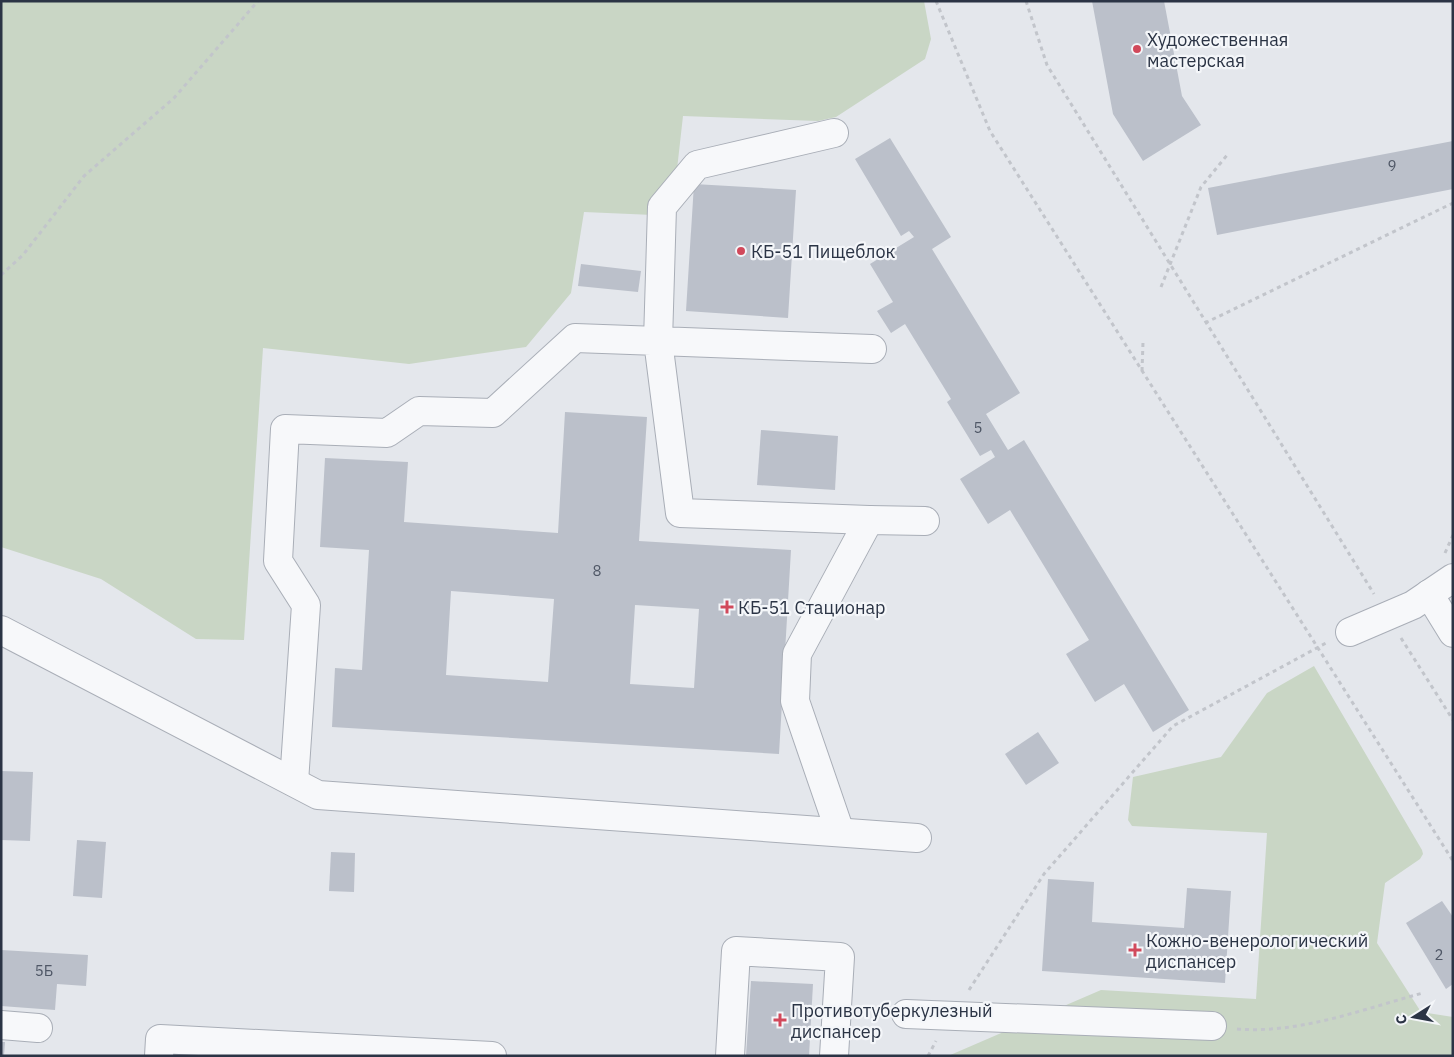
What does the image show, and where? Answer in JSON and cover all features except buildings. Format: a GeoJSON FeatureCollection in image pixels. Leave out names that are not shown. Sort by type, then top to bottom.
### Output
{"type":"FeatureCollection","features":[{"type":"Feature","properties":{"kind":"street"},"geometry":{"type":"LineString","coordinates":[[834,133],[697,165],[662,207],[658,341],[680,512],[926,521]]}},
{"type":"Feature","properties":{"kind":"street"},"geometry":{"type":"LineString","coordinates":[[294,782],[306,605],[278,561],[285,429],[387,433],[419,411],[493,413],[575,338],[872,349]]}},
{"type":"Feature","properties":{"kind":"street"},"geometry":{"type":"LineString","coordinates":[[840,832],[795,701],[797,654],[869,520]]}},
{"type":"Feature","properties":{"kind":"street"},"geometry":{"type":"LineString","coordinates":[[1350,632],[1413,605],[1453,578]]}},
{"type":"Feature","properties":{"kind":"street"},"geometry":{"type":"LineString","coordinates":[[1429,594],[1453,633]]}},
{"type":"Feature","properties":{"kind":"street"},"geometry":{"type":"LineString","coordinates":[[1,630],[318,795],[917,838]]}},
{"type":"Feature","properties":{"kind":"street"},"geometry":{"type":"LineString","coordinates":[[730,1056],[736,951],[840,958],[834,1056]]}},
{"type":"Feature","properties":{"kind":"street"},"geometry":{"type":"LineString","coordinates":[[906,1014],[1212,1026]]}},
{"type":"Feature","properties":{"kind":"street"},"geometry":{"type":"LineString","coordinates":[[1,1025],[38,1028]]}},
{"type":"Feature","properties":{"kind":"street"},"geometry":{"type":"LineString","coordinates":[[159,1056],[160,1039],[492,1056]]}},
{"type":"Feature","properties":{"kind":"path"},"geometry":{"type":"LineString","coordinates":[[1,275],[23,255],[84,176],[174,98],[258,1]]}},
{"type":"Feature","properties":{"kind":"path"},"geometry":{"type":"LineString","coordinates":[[936,1],[990,131],[1453,861]]}},
{"type":"Feature","properties":{"kind":"path"},"geometry":{"type":"LineString","coordinates":[[1026,1],[1046,65],[1453,720]]}},
{"type":"Feature","properties":{"kind":"path"},"geometry":{"type":"LineString","coordinates":[[1161,287],[1201,187],[1228,154]]}},
{"type":"Feature","properties":{"kind":"path"},"geometry":{"type":"LineString","coordinates":[[1205,323],[1453,203]]}},
{"type":"Feature","properties":{"kind":"path"},"geometry":{"type":"LineString","coordinates":[[1142,371],[1143,342]]}},
{"type":"Feature","properties":{"kind":"path"},"geometry":{"type":"LineString","coordinates":[[928,1056],[1044,874],[1173,726],[1318,646],[1350,632]]}},
{"type":"Feature","properties":{"kind":"path"},"geometry":{"type":"LineString","coordinates":[[1212,1026],[1260,1031],[1298,1026],[1423,993]]}},
{"type":"Feature","properties":{"kind":"green space"},"geometry":{"type":"Polygon","coordinates":[[[1,1],[924,1],[931,39],[925,59],[836,117],[818,121],[683,116],[674,196],[653,215],[584,212],[571,293],[526,347],[409,364],[263,348],[244,640],[196,639],[101,579],[1,547],[1,1]]]}},
{"type":"Feature","properties":{"kind":"green space"},"geometry":{"type":"Polygon","coordinates":[[[1314,666],[1422,850],[1423,854],[1420,859],[1385,883],[1377,943],[1421,1012],[1453,1017],[1453,1056],[948,1056],[1101,990],[1256,999],[1267,833],[1132,826],[1128,820],[1133,777],[1221,757],[1267,693],[1314,666]]]}},
{"type":"Feature","properties":{"kind":"place","name":"Художественная мастерская"},"geometry":{"type":"Point","coordinates":[1137,49]}},
{"type":"Feature","properties":{"kind":"place","name":"КБ-51 Пищеблок"},"geometry":{"type":"Point","coordinates":[741,251]}},
{"type":"Feature","properties":{"kind":"place","name":"КБ-51 Стационар"},"geometry":{"type":"Point","coordinates":[727,607]}},
{"type":"Feature","properties":{"kind":"place","name":"Кожно-венерологический диспансер"},"geometry":{"type":"Point","coordinates":[1135,950]}},
{"type":"Feature","properties":{"kind":"place","name":"Противотуберкулезный диспансер"},"geometry":{"type":"Point","coordinates":[780,1020]}}]}
